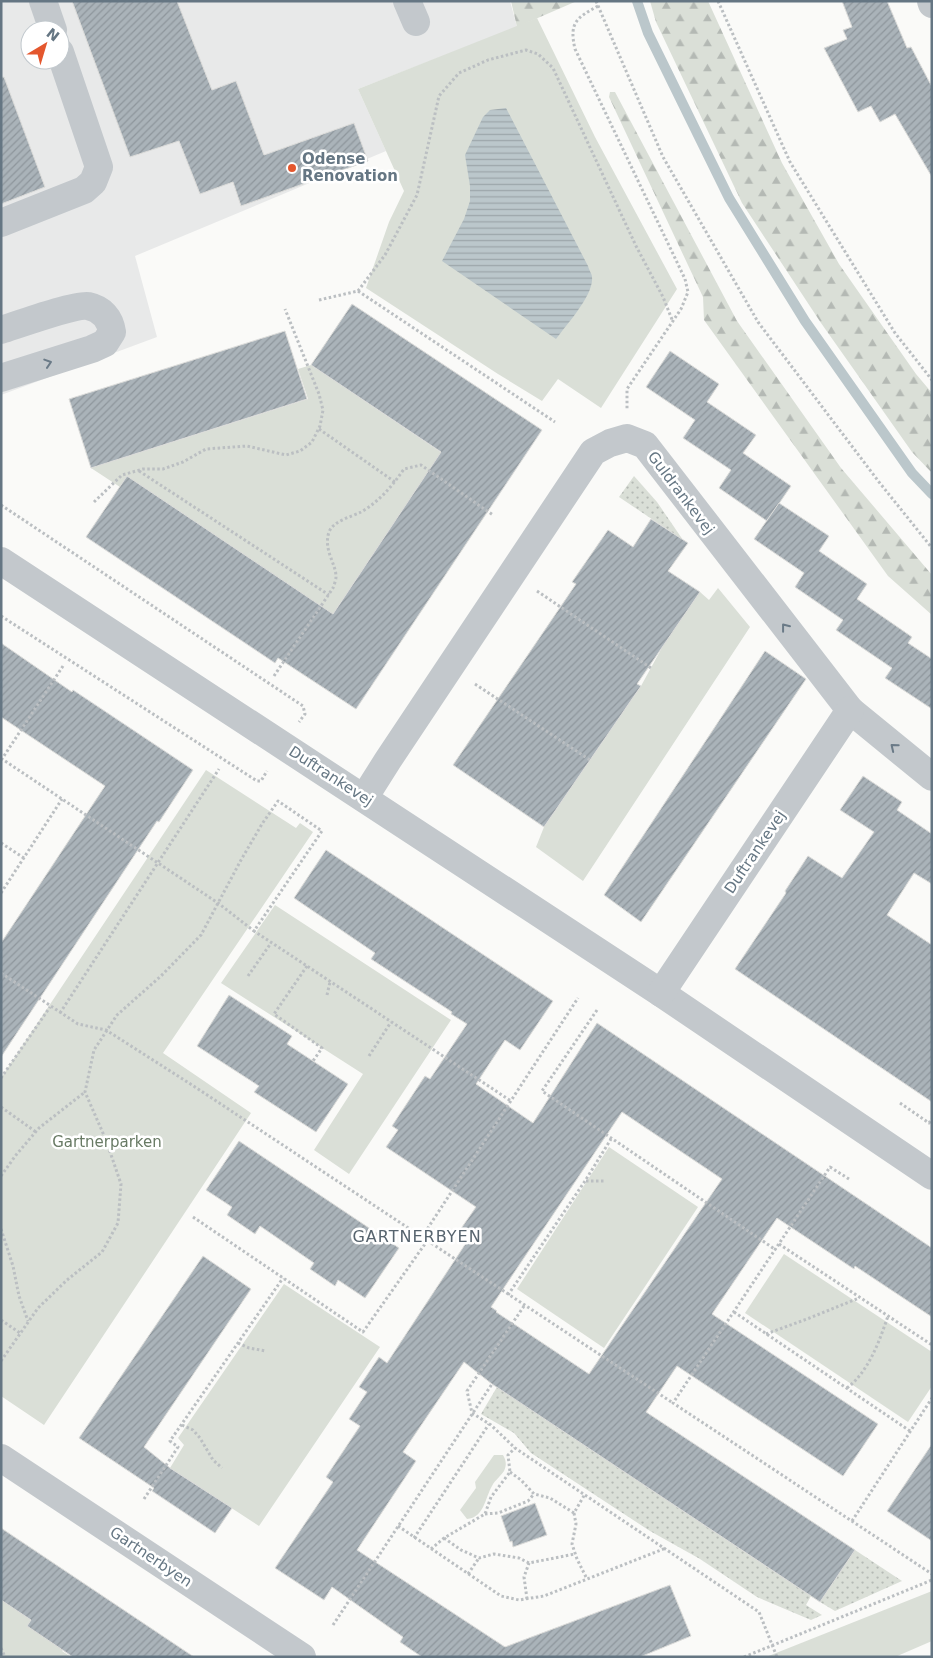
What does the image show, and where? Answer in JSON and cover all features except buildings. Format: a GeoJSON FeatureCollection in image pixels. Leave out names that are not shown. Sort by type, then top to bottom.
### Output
{"type":"FeatureCollection","features":[{"type":"Feature","properties":{"kind":"street"},"geometry":{"type":"LineString","coordinates":[[43,1],[50,20]]}},
{"type":"Feature","properties":{"kind":"street"},"geometry":{"type":"LineString","coordinates":[[1,223],[84,190],[93,182],[99,167],[66,70]]}},
{"type":"Feature","properties":{"kind":"street"},"geometry":{"type":"LineString","coordinates":[[1,330],[87,306],[103,313],[110,322],[112,332],[105,343],[92,349],[1,378]]}},
{"type":"Feature","properties":{"kind":"street"},"geometry":{"type":"LineString","coordinates":[[364,798],[592,452],[610,443],[627,438]]}},
{"type":"Feature","properties":{"kind":"street","name":"Guldrankevej"},"geometry":{"type":"LineString","coordinates":[[627,438],[645,445],[850,710],[932,777]]}},
{"type":"Feature","properties":{"kind":"street","name":"Duftrankevej"},"geometry":{"type":"LineString","coordinates":[[1,561],[661,993],[932,1176]]}},
{"type":"Feature","properties":{"kind":"street","name":"Duftrankevej"},"geometry":{"type":"LineString","coordinates":[[661,993],[850,710]]}},
{"type":"Feature","properties":{"kind":"street","name":"Gartnerbyen"},"geometry":{"type":"LineString","coordinates":[[1,1458],[302,1657]]}},
{"type":"Feature","properties":{"kind":"path"},"geometry":{"type":"LineString","coordinates":[[596,1],[663,157],[758,322],[879,482],[932,548]]}},
{"type":"Feature","properties":{"kind":"path"},"geometry":{"type":"LineString","coordinates":[[718,1],[790,162],[895,333],[932,380]]}},
{"type":"Feature","properties":{"kind":"path"},"geometry":{"type":"LineString","coordinates":[[598,6],[583,14],[573,26],[572,35],[576,48],[685,279],[688,292],[673,322],[627,389],[627,438]]}},
{"type":"Feature","properties":{"kind":"path"},"geometry":{"type":"LineString","coordinates":[[319,300],[358,291],[385,255],[417,195],[439,96],[459,73],[488,60],[526,50],[538,54],[553,68],[636,246],[663,297],[673,322]]}},
{"type":"Feature","properties":{"kind":"path"},"geometry":{"type":"LineString","coordinates":[[358,291],[555,422]]}},
{"type":"Feature","properties":{"kind":"path"},"geometry":{"type":"LineString","coordinates":[[94,502],[122,475],[138,471],[163,469],[183,462],[206,449],[247,446],[286,455],[300,451],[312,442],[319,429],[323,410],[319,394],[285,309]]}},
{"type":"Feature","properties":{"kind":"path"},"geometry":{"type":"LineString","coordinates":[[319,429],[395,482]]}},
{"type":"Feature","properties":{"kind":"path"},"geometry":{"type":"LineString","coordinates":[[274,676],[333,588],[336,576],[330,558],[328,542],[330,530],[337,523],[348,519],[376,502],[389,490],[404,469],[421,465],[493,515]]}},
{"type":"Feature","properties":{"kind":"path"},"geometry":{"type":"LineString","coordinates":[[138,471],[328,595]]}},
{"type":"Feature","properties":{"kind":"path"},"geometry":{"type":"LineString","coordinates":[[512,574],[652,668]]}},
{"type":"Feature","properties":{"kind":"path"},"geometry":{"type":"LineString","coordinates":[[63,666],[2,759],[218,903],[271,943],[511,1101]]}},
{"type":"Feature","properties":{"kind":"path"},"geometry":{"type":"LineString","coordinates":[[450,667],[590,760]]}},
{"type":"Feature","properties":{"kind":"path"},"geometry":{"type":"LineString","coordinates":[[60,1013],[219,769]]}},
{"type":"Feature","properties":{"kind":"path"},"geometry":{"type":"LineString","coordinates":[[1,893],[62,799]]}},
{"type":"Feature","properties":{"kind":"path"},"geometry":{"type":"LineString","coordinates":[[1,1361],[38,1308],[67,1280],[102,1252],[118,1223],[121,1184],[106,1140],[85,1092],[94,1050],[116,1015],[161,976],[201,935],[257,831],[278,801],[322,831],[254,931]]}},
{"type":"Feature","properties":{"kind":"path"},"geometry":{"type":"LineString","coordinates":[[1,843],[24,858]]}},
{"type":"Feature","properties":{"kind":"path"},"geometry":{"type":"LineString","coordinates":[[248,976],[271,943]]}},
{"type":"Feature","properties":{"kind":"path"},"geometry":{"type":"LineString","coordinates":[[307,966],[274,1014],[322,1048],[313,1061]]}},
{"type":"Feature","properties":{"kind":"path"},"geometry":{"type":"LineString","coordinates":[[1,974],[78,1024],[106,1030],[932,1574]]}},
{"type":"Feature","properties":{"kind":"path"},"geometry":{"type":"LineString","coordinates":[[327,995],[330,982]]}},
{"type":"Feature","properties":{"kind":"path"},"geometry":{"type":"LineString","coordinates":[[422,1237],[578,998]]}},
{"type":"Feature","properties":{"kind":"path"},"geometry":{"type":"LineString","coordinates":[[1,1078],[50,1007]]}},
{"type":"Feature","properties":{"kind":"path"},"geometry":{"type":"LineString","coordinates":[[597,1010],[542,1091],[776,1250]]}},
{"type":"Feature","properties":{"kind":"path"},"geometry":{"type":"LineString","coordinates":[[368,1056],[392,1022]]}},
{"type":"Feature","properties":{"kind":"path"},"geometry":{"type":"LineString","coordinates":[[1,1176],[36,1132],[85,1092]]}},
{"type":"Feature","properties":{"kind":"path"},"geometry":{"type":"LineString","coordinates":[[900,1103],[929,1123],[932,1119]]}},
{"type":"Feature","properties":{"kind":"path"},"geometry":{"type":"LineString","coordinates":[[1,1107],[36,1132]]}},
{"type":"Feature","properties":{"kind":"path"},"geometry":{"type":"LineString","coordinates":[[508,1295],[612,1138]]}},
{"type":"Feature","properties":{"kind":"path"},"geometry":{"type":"LineString","coordinates":[[673,1403],[830,1167],[849,1179]]}},
{"type":"Feature","properties":{"kind":"path"},"geometry":{"type":"LineString","coordinates":[[585,1181],[606,1181]]}},
{"type":"Feature","properties":{"kind":"path"},"geometry":{"type":"LineString","coordinates":[[193,1217],[363,1332],[427,1241]]}},
{"type":"Feature","properties":{"kind":"path"},"geometry":{"type":"LineString","coordinates":[[1,1229],[14,1266],[19,1296],[28,1322]]}},
{"type":"Feature","properties":{"kind":"path"},"geometry":{"type":"LineString","coordinates":[[780,1244],[932,1345]]}},
{"type":"Feature","properties":{"kind":"path"},"geometry":{"type":"LineString","coordinates":[[144,1499],[178,1447],[170,1441],[283,1278]]}},
{"type":"Feature","properties":{"kind":"path"},"geometry":{"type":"LineString","coordinates":[[766,1334],[859,1297]]}},
{"type":"Feature","properties":{"kind":"path"},"geometry":{"type":"LineString","coordinates":[[524,1306],[467,1391],[472,1414],[489,1424],[515,1448],[760,1612],[777,1657]]}},
{"type":"Feature","properties":{"kind":"path"},"geometry":{"type":"LineString","coordinates":[[734,1312],[910,1431]]}},
{"type":"Feature","properties":{"kind":"path"},"geometry":{"type":"LineString","coordinates":[[847,1388],[867,1365],[888,1316]]}},
{"type":"Feature","properties":{"kind":"path"},"geometry":{"type":"LineString","coordinates":[[1,1320],[20,1333]]}},
{"type":"Feature","properties":{"kind":"path"},"geometry":{"type":"LineString","coordinates":[[238,1344],[249,1348],[266,1350]]}},
{"type":"Feature","properties":{"kind":"path"},"geometry":{"type":"LineString","coordinates":[[333,1625],[492,1384]]}},
{"type":"Feature","properties":{"kind":"path"},"geometry":{"type":"LineString","coordinates":[[852,1521],[932,1398]]}},
{"type":"Feature","properties":{"kind":"path"},"geometry":{"type":"LineString","coordinates":[[414,1538],[489,1424]]}},
{"type":"Feature","properties":{"kind":"path"},"geometry":{"type":"LineString","coordinates":[[182,1425],[196,1434],[213,1460],[222,1468]]}},
{"type":"Feature","properties":{"kind":"path"},"geometry":{"type":"LineString","coordinates":[[484,1514],[491,1497],[510,1472],[508,1455],[515,1448]]}},
{"type":"Feature","properties":{"kind":"path"},"geometry":{"type":"LineString","coordinates":[[510,1472],[521,1480],[534,1494],[550,1498],[574,1513]]}},
{"type":"Feature","properties":{"kind":"path"},"geometry":{"type":"LineString","coordinates":[[431,1549],[444,1538],[484,1514],[498,1513],[528,1501],[534,1494]]}},
{"type":"Feature","properties":{"kind":"path"},"geometry":{"type":"LineString","coordinates":[[585,1494],[574,1513],[576,1524],[572,1544],[587,1580]]}},
{"type":"Feature","properties":{"kind":"path"},"geometry":{"type":"LineString","coordinates":[[398,1526],[501,1596],[519,1600],[544,1596],[666,1548]]}},
{"type":"Feature","properties":{"kind":"path"},"geometry":{"type":"LineString","coordinates":[[444,1538],[461,1550],[480,1558]]}},
{"type":"Feature","properties":{"kind":"path"},"geometry":{"type":"LineString","coordinates":[[468,1574],[480,1558],[494,1554],[518,1558],[529,1563],[575,1554]]}},
{"type":"Feature","properties":{"kind":"path"},"geometry":{"type":"LineString","coordinates":[[527,1599],[524,1577],[529,1563]]}},
{"type":"Feature","properties":{"kind":"path"},"geometry":{"type":"LineString","coordinates":[[744,1657],[932,1580]]}},
{"type":"Feature","properties":{"kind":"path"},"geometry":{"type":"LineString","coordinates":[[1,1648],[6,1657]]}},
{"type":"Feature","properties":{"kind":"shaded area"},"geometry":{"type":"Polygon","coordinates":[[[1,1],[510,1],[517,27],[358,89],[386,151],[135,256],[157,337],[1,395],[1,1]]]}},
{"type":"Feature","properties":{"kind":"shaded area"},"geometry":{"type":"Polygon","coordinates":[[[506,108],[592,276],[589,292],[584,301],[556,339],[442,261],[464,219],[470,201],[470,186],[465,155],[483,117],[490,110],[506,108]]]}},
{"type":"Feature","properties":{"kind":"green space"},"geometry":{"type":"Polygon","coordinates":[[[511,1],[577,1],[517,27],[511,1]]]}},
{"type":"Feature","properties":{"kind":"green space"},"geometry":{"type":"Polygon","coordinates":[[[650,1],[708,1],[782,163],[839,264],[916,374],[932,393],[932,473],[912,452],[821,323],[742,203],[656,22],[650,1]]]}},
{"type":"Feature","properties":{"kind":"green space"},"geometry":{"type":"Polygon","coordinates":[[[537,18],[595,137],[677,289],[601,408],[558,379],[542,401],[366,288],[389,222],[404,191],[358,89],[537,18]]]}},
{"type":"Feature","properties":{"kind":"green space"},"geometry":{"type":"Polygon","coordinates":[[[610,92],[615,92],[737,321],[841,468],[932,575],[932,615],[888,576],[704,320],[703,297],[609,97],[610,92]]]}},
{"type":"Feature","properties":{"kind":"green space"},"geometry":{"type":"Polygon","coordinates":[[[311,365],[500,492],[422,481],[296,669],[127,476],[120,487],[91,468],[308,399],[298,369],[311,365]]]}},
{"type":"Feature","properties":{"kind":"green space"},"geometry":{"type":"Polygon","coordinates":[[[634,476],[657,502],[683,540],[619,497],[634,476]]]}},
{"type":"Feature","properties":{"kind":"green space"},"geometry":{"type":"Polygon","coordinates":[[[718,588],[750,627],[583,881],[536,847],[544,827],[641,686],[664,644],[700,592],[709,600],[718,588]]]}},
{"type":"Feature","properties":{"kind":"green space","name":"Gartnerparken"},"geometry":{"type":"Polygon","coordinates":[[[206,770],[296,828],[300,823],[313,832],[163,1053],[251,1113],[44,1425],[1,1396],[1,1078],[206,770]]]}},
{"type":"Feature","properties":{"kind":"green space"},"geometry":{"type":"Polygon","coordinates":[[[275,905],[451,1020],[349,1174],[314,1150],[363,1074],[221,983],[275,905]]]}},
{"type":"Feature","properties":{"kind":"green space"},"geometry":{"type":"Polygon","coordinates":[[[609,1147],[698,1207],[604,1348],[517,1289],[609,1147]]]}},
{"type":"Feature","properties":{"kind":"green space"},"geometry":{"type":"Polygon","coordinates":[[[784,1254],[932,1352],[932,1386],[908,1422],[745,1313],[784,1254]]]}},
{"type":"Feature","properties":{"kind":"green space"},"geometry":{"type":"Polygon","coordinates":[[[284,1284],[380,1347],[259,1526],[170,1468],[184,1445],[178,1438],[284,1284]]]}},
{"type":"Feature","properties":{"kind":"green space"},"geometry":{"type":"Polygon","coordinates":[[[497,1387],[811,1596],[806,1605],[822,1615],[811,1620],[757,1597],[700,1559],[650,1531],[531,1453],[514,1433],[481,1414],[497,1387]]]}},
{"type":"Feature","properties":{"kind":"green space"},"geometry":{"type":"Polygon","coordinates":[[[494,1455],[503,1455],[506,1463],[505,1469],[492,1486],[481,1511],[473,1518],[467,1519],[460,1510],[476,1488],[475,1482],[494,1455]]]}},
{"type":"Feature","properties":{"kind":"green space"},"geometry":{"type":"Polygon","coordinates":[[[855,1550],[902,1581],[835,1611],[820,1602],[855,1550]]]}},
{"type":"Feature","properties":{"kind":"green space"},"geometry":{"type":"Polygon","coordinates":[[[932,1591],[932,1641],[895,1657],[766,1657],[932,1591]]]}},
{"type":"Feature","properties":{"kind":"green space"},"geometry":{"type":"Polygon","coordinates":[[[1,1600],[31,1620],[27,1626],[66,1644],[62,1651],[71,1657],[1,1657],[1,1600]]]}},
{"type":"Feature","properties":{"kind":"waterway"},"geometry":{"type":"LineString","coordinates":[[637,1],[648,33],[729,198],[805,321],[912,473],[932,494]]}},
{"type":"Feature","properties":{"kind":"place","name":"Odense Renovation"},"geometry":{"type":"Point","coordinates":[292,168]}},
{"type":"Feature","properties":{"kind":"district","name":"GARTNERBYEN"},"geometry":{"type":"Point","coordinates":[417,1236]}}]}
